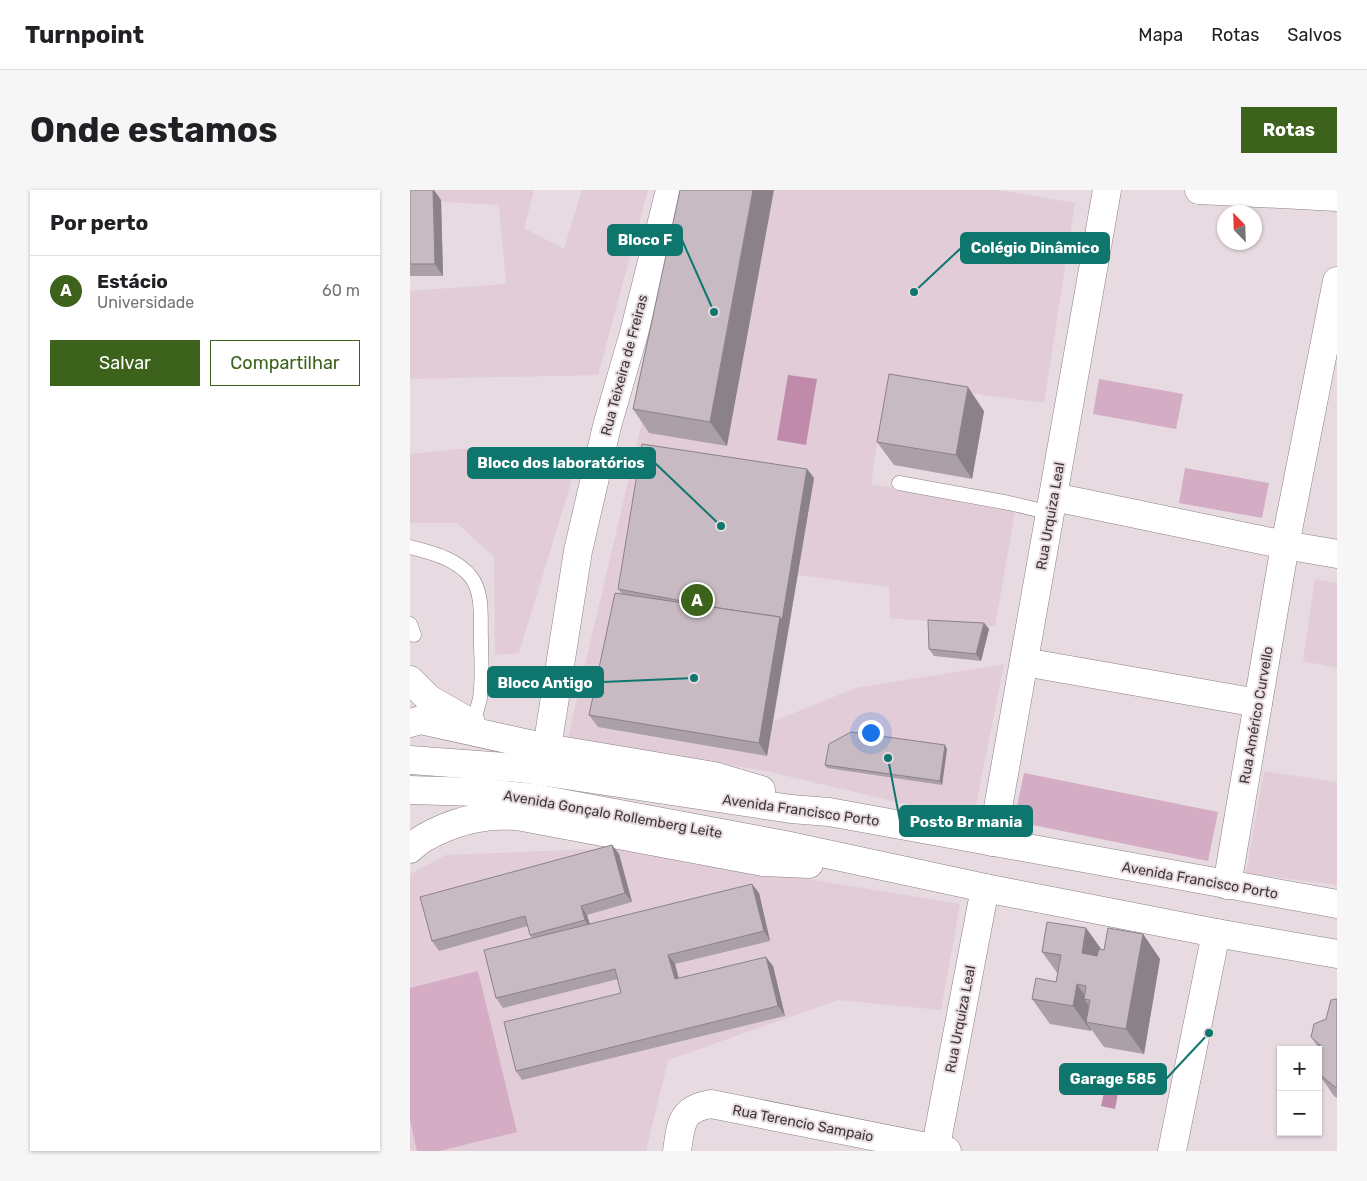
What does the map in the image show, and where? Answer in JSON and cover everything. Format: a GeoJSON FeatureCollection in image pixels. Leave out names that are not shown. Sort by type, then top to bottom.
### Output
{"type":"FeatureCollection","features":[{"type":"Feature","properties":{"kind":"street","name":"Rua Teixeira de Freiras"},"geometry":{"type":"LineString","coordinates":[[547,748],[578,551],[607,426],[634,333],[670,190]]}},
{"type":"Feature","properties":{"kind":"street","name":"Rua Urquiza Leal"},"geometry":{"type":"LineString","coordinates":[[992,842],[1107,190]]}},
{"type":"Feature","properties":{"kind":"street"},"geometry":{"type":"LineString","coordinates":[[1199,190],[1337,198]]}},
{"type":"Feature","properties":{"kind":"street","name":"Rua Américo Curvello"},"geometry":{"type":"LineString","coordinates":[[1227,885],[1286,545],[1337,281]]}},
{"type":"Feature","properties":{"kind":"street"},"geometry":{"type":"LineString","coordinates":[[1052,505],[1337,554]]}},
{"type":"Feature","properties":{"kind":"street"},"geometry":{"type":"LineString","coordinates":[[1024,662],[1258,703]]}},
{"type":"Feature","properties":{"kind":"street"},"geometry":{"type":"LineString","coordinates":[[410,680],[429,699],[483,730]]}},
{"type":"Feature","properties":{"kind":"street"},"geometry":{"type":"LineString","coordinates":[[410,722],[421,720],[483,730],[547,748],[714,776],[829,812]]}},
{"type":"Feature","properties":{"kind":"street","name":"Avenida Francisco Porto"},"geometry":{"type":"LineString","coordinates":[[410,760],[519,768],[791,809],[829,812],[1337,904]]}},
{"type":"Feature","properties":{"kind":"street","name":"Avenida Gonçalo Rollemberg Leite"},"geometry":{"type":"LineString","coordinates":[[410,790],[476,792],[534,798],[874,863]]}},
{"type":"Feature","properties":{"kind":"street"},"geometry":{"type":"LineString","coordinates":[[412,843],[456,824],[484,817],[517,816],[763,862],[816,865],[874,863],[985,888],[1216,933],[1337,954]]}},
{"type":"Feature","properties":{"kind":"street","name":"Rua Urquiza Leal"},"geometry":{"type":"LineString","coordinates":[[939,1150],[985,888]]}},
{"type":"Feature","properties":{"kind":"street"},"geometry":{"type":"LineString","coordinates":[[1172,1151],[1216,933]]}},
{"type":"Feature","properties":{"kind":"street","name":"Rua Terencio Sampaio"},"geometry":{"type":"LineString","coordinates":[[677,1151],[682,1124],[689,1111],[699,1106],[711,1104],[939,1150]]}},
{"type":"Feature","properties":{"kind":"lane"},"geometry":{"type":"LineString","coordinates":[[899,483],[1009,503],[1052,505]]}},
{"type":"Feature","properties":{"kind":"lane"},"geometry":{"type":"LineString","coordinates":[[410,547],[445,557],[465,570],[472,578],[478,592],[481,614],[482,675],[480,697],[483,730]]}},
{"type":"Feature","properties":{"kind":"shaded area"},"geometry":{"type":"Polygon","coordinates":[[[410,190],[534,190],[524,228],[564,249],[582,190],[648,190],[598,375],[410,379],[410,291],[506,284],[499,205],[410,200],[410,190]]]}},
{"type":"Feature","properties":{"kind":"shaded area"},"geometry":{"type":"Polygon","coordinates":[[[711,190],[999,190],[1075,203],[1044,403],[887,382],[871,484],[1015,511],[995,627],[890,618],[889,587],[798,575],[774,721],[856,688],[1004,664],[973,820],[766,771],[568,737],[668,312],[711,190]]]}},
{"type":"Feature","properties":{"kind":"shaded area"},"geometry":{"type":"Polygon","coordinates":[[[788,375],[817,379],[806,445],[777,440],[788,375]]]}},
{"type":"Feature","properties":{"kind":"shaded area"},"geometry":{"type":"Polygon","coordinates":[[[1099,379],[1183,394],[1176,429],[1093,414],[1099,379]]]}},
{"type":"Feature","properties":{"kind":"shaded area"},"geometry":{"type":"Polygon","coordinates":[[[480,447],[482,475],[574,473],[519,653],[495,655],[494,557],[457,523],[410,523],[410,454],[480,447]]]}},
{"type":"Feature","properties":{"kind":"shaded area"},"geometry":{"type":"Polygon","coordinates":[[[1185,468],[1269,483],[1262,518],[1179,503],[1185,468]]]}},
{"type":"Feature","properties":{"kind":"shaded area"},"geometry":{"type":"Polygon","coordinates":[[[1315,579],[1337,583],[1337,668],[1303,661],[1315,579]]]}},
{"type":"Feature","properties":{"kind":"shaded area"},"geometry":{"type":"Polygon","coordinates":[[[1264,771],[1337,782],[1337,885],[1246,873],[1264,771]]]}},
{"type":"Feature","properties":{"kind":"shaded area"},"geometry":{"type":"Polygon","coordinates":[[[1024,773],[1218,812],[1208,861],[1014,821],[1024,773]]]}},
{"type":"Feature","properties":{"kind":"shaded area"},"geometry":{"type":"Polygon","coordinates":[[[619,848],[960,904],[941,1010],[838,1000],[668,1060],[646,1151],[410,1151],[410,874],[446,855],[619,848]]]}},
{"type":"Feature","properties":{"kind":"shaded area"},"geometry":{"type":"Polygon","coordinates":[[[478,971],[517,1132],[439,1151],[417,1151],[410,1120],[410,988],[478,971]]]}},
{"type":"Feature","properties":{"kind":"shaded area"},"geometry":{"type":"Polygon","coordinates":[[[1107,1080],[1120,1083],[1115,1109],[1101,1106],[1107,1080]]]}},
{"type":"Feature","properties":{"kind":"building"},"geometry":{"type":"Polygon","coordinates":[[[410,190],[433,190],[435,264],[410,264],[410,190]]]}},
{"type":"Feature","properties":{"kind":"building"},"geometry":{"type":"Polygon","coordinates":[[[680,190],[753,190],[710,422],[633,409],[680,190]]]}},
{"type":"Feature","properties":{"kind":"building"},"geometry":{"type":"Polygon","coordinates":[[[889,374],[968,387],[956,455],[877,442],[889,374]]]}},
{"type":"Feature","properties":{"kind":"building"},"geometry":{"type":"Polygon","coordinates":[[[642,444],[807,469],[782,620],[780,617],[618,589],[642,444]]]}},
{"type":"Feature","properties":{"kind":"building"},"geometry":{"type":"Polygon","coordinates":[[[615,593],[780,617],[759,743],[589,715],[615,593]]]}},
{"type":"Feature","properties":{"kind":"building"},"geometry":{"type":"Polygon","coordinates":[[[928,620],[984,623],[976,654],[929,649],[928,620]]]}},
{"type":"Feature","properties":{"kind":"building"},"geometry":{"type":"Polygon","coordinates":[[[851,732],[945,745],[940,781],[825,765],[829,744],[851,732]]]}},
{"type":"Feature","properties":{"kind":"building"},"geometry":{"type":"Polygon","coordinates":[[[612,845],[625,893],[581,906],[585,920],[530,935],[525,916],[432,941],[420,897],[612,845]]]}},
{"type":"Feature","properties":{"kind":"building"},"geometry":{"type":"Polygon","coordinates":[[[752,884],[764,931],[668,955],[675,979],[766,957],[778,1006],[516,1071],[504,1022],[621,993],[615,969],[496,998],[484,950],[752,884]]]}},
{"type":"Feature","properties":{"kind":"building"},"geometry":{"type":"Polygon","coordinates":[[[1047,922],[1086,928],[1082,953],[1097,956],[1099,949],[1104,950],[1108,928],[1143,934],[1126,1029],[1086,1022],[1090,1000],[1084,999],[1086,986],[1077,984],[1073,1006],[1032,999],[1036,978],[1056,982],[1061,955],[1042,952],[1047,922]]]}},
{"type":"Feature","properties":{"kind":"building"},"geometry":{"type":"Polygon","coordinates":[[[1337,999],[1337,1087],[1322,1076],[1322,1046],[1311,1037],[1314,1024],[1326,1019],[1331,1000],[1337,999]]]}},
{"type":"Feature","properties":{"kind":"place","name":"Colégio Dinâmico"},"geometry":{"type":"Point","coordinates":[914,292]}},
{"type":"Feature","properties":{"kind":"place","name":"Bloco F"},"geometry":{"type":"Point","coordinates":[714,312]}},
{"type":"Feature","properties":{"kind":"place","name":"Bloco dos laboratórios"},"geometry":{"type":"Point","coordinates":[721,526]}},
{"type":"Feature","properties":{"kind":"place","name":"Estácio"},"geometry":{"type":"Point","coordinates":[697,600]}},
{"type":"Feature","properties":{"kind":"place","name":"Bloco Antigo"},"geometry":{"type":"Point","coordinates":[694,678]}},
{"type":"Feature","properties":{"kind":"place","name":"Posto Br mania"},"geometry":{"type":"Point","coordinates":[888,758]}},
{"type":"Feature","properties":{"kind":"place","name":"Garage 585"},"geometry":{"type":"Point","coordinates":[1209,1033]}}]}
